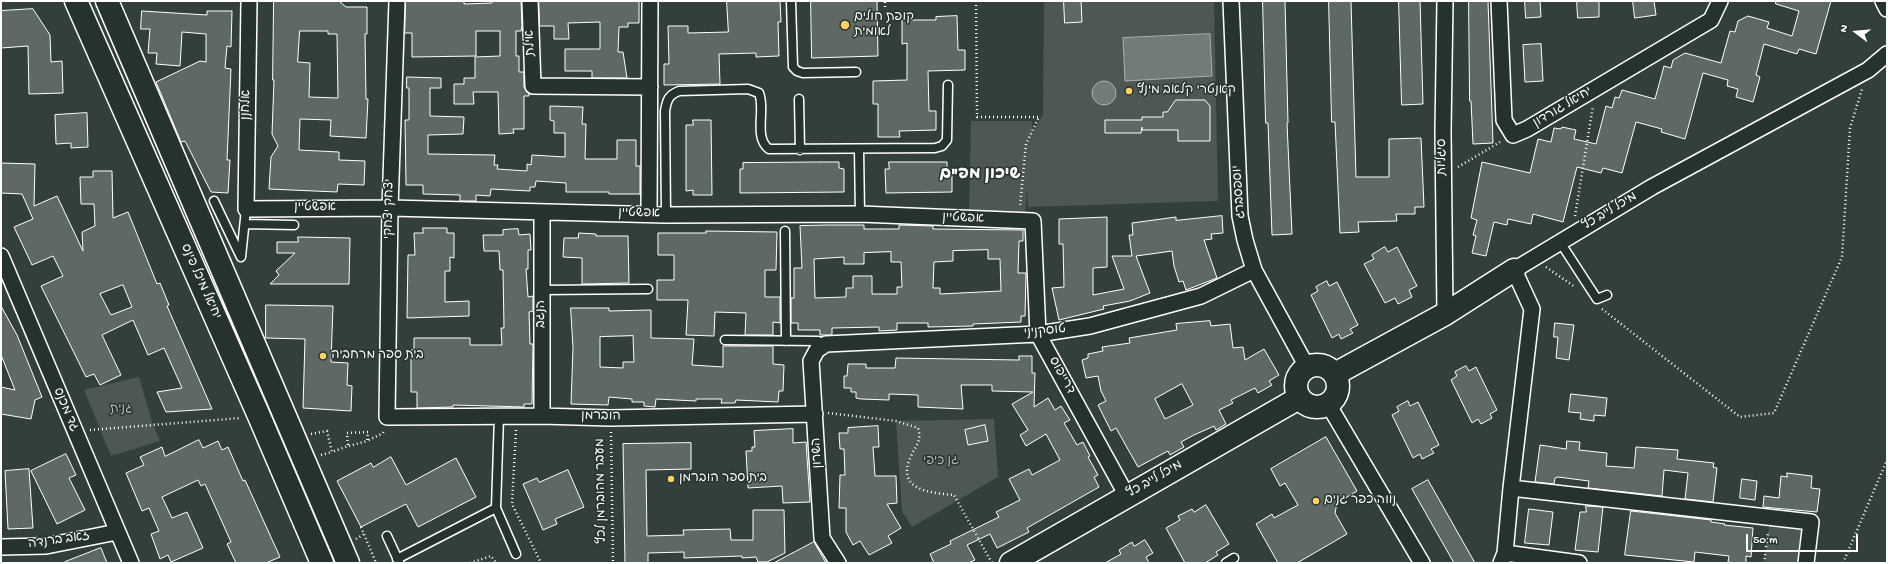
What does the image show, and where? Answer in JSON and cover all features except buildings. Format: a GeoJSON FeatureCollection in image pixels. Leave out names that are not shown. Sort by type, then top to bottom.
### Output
{"type":"FeatureCollection","features":[{"type":"Feature","properties":{"kind":"main road","name":"יחיאל מיכל פינס"},"geometry":{"type":"LineString","coordinates":[[76,1],[259,416],[322,563]]}},
{"type":"Feature","properties":{"kind":"main road","name":"יחיאל מיכל פינס"},"geometry":{"type":"LineString","coordinates":[[108,3],[348,563]]}},
{"type":"Feature","properties":{"kind":"main road","name":"מיכל לייב כץ"},"geometry":{"type":"LineString","coordinates":[[1335,374],[1444,314],[1514,270]]}},
{"type":"Feature","properties":{"kind":"main road"},"geometry":{"type":"LineString","coordinates":[[1313,365],[1325,367],[1335,374],[1338,391],[1332,401],[1328,404],[1322,407],[1309,406],[1300,398],[1296,384],[1302,372],[1307,367],[1313,365]]}},
{"type":"Feature","properties":{"kind":"main road","name":"מיכל לייב כץ"},"geometry":{"type":"LineString","coordinates":[[1017,561],[1127,496],[1300,398]]}},
{"type":"Feature","properties":{"kind":"street","name":"אלחנן"},"geometry":{"type":"LineString","coordinates":[[246,209],[249,1]]}},
{"type":"Feature","properties":{"kind":"street","name":"יצחק יצחקי"},"geometry":{"type":"LineString","coordinates":[[387,417],[390,208],[397,1]]}},
{"type":"Feature","properties":{"kind":"street","name":"אילת"},"geometry":{"type":"LineString","coordinates":[[530,1],[533,86],[650,87]]}},
{"type":"Feature","properties":{"kind":"street"},"geometry":{"type":"LineString","coordinates":[[649,214],[650,1]]}},
{"type":"Feature","properties":{"kind":"street","name":"יוספסברג"},"geometry":{"type":"LineString","coordinates":[[1231,1],[1240,216],[1254,270],[1307,367]]}},
{"type":"Feature","properties":{"kind":"street","name":"סיגליות"},"geometry":{"type":"LineString","coordinates":[[1444,314],[1443,176],[1445,1]]}},
{"type":"Feature","properties":{"kind":"street"},"geometry":{"type":"LineString","coordinates":[[1499,1],[1504,120],[1513,135]]}},
{"type":"Feature","properties":{"kind":"street","name":"יחיאל גורדון"},"geometry":{"type":"LineString","coordinates":[[1513,135],[1527,129],[1711,20],[1720,1]]}},
{"type":"Feature","properties":{"kind":"street"},"geometry":{"type":"LineString","coordinates":[[1883,1],[1887,9]]}},
{"type":"Feature","properties":{"kind":"street","name":"מיכל לייב כץ"},"geometry":{"type":"LineString","coordinates":[[1514,270],[1652,187],[1868,70],[1887,54]]}},
{"type":"Feature","properties":{"kind":"street","name":"אפשטיין"},"geometry":{"type":"LineString","coordinates":[[246,209],[390,208],[649,214],[860,214],[1026,221]]}},
{"type":"Feature","properties":{"kind":"street","name":"הנגב"},"geometry":{"type":"LineString","coordinates":[[542,212],[542,416]]}},
{"type":"Feature","properties":{"kind":"street","name":"דרייפוס"},"geometry":{"type":"LineString","coordinates":[[1026,221],[1038,334],[1127,496]]}},
{"type":"Feature","properties":{"kind":"street","name":"גד מכנס"},"geometry":{"type":"LineString","coordinates":[[1,256],[131,563]]}},
{"type":"Feature","properties":{"kind":"street","name":"טוסקניני"},"geometry":{"type":"LineString","coordinates":[[826,344],[1038,334],[1090,326],[1201,296],[1254,270]]}},
{"type":"Feature","properties":{"kind":"street"},"geometry":{"type":"LineString","coordinates":[[1514,270],[1532,309],[1503,558],[1578,563]]}},
{"type":"Feature","properties":{"kind":"street","name":"השרון"},"geometry":{"type":"LineString","coordinates":[[826,344],[817,350],[811,361],[822,538],[838,563]]}},
{"type":"Feature","properties":{"kind":"street"},"geometry":{"type":"LineString","coordinates":[[1328,404],[1422,563]]}},
{"type":"Feature","properties":{"kind":"street","name":"הוברמן"},"geometry":{"type":"LineString","coordinates":[[387,417],[542,416],[610,418],[815,413]]}},
{"type":"Feature","properties":{"kind":"street"},"geometry":{"type":"LineString","coordinates":[[1511,488],[1811,522],[1806,563]]}},
{"type":"Feature","properties":{"kind":"street","name":"זאב ברנדה"},"geometry":{"type":"LineString","coordinates":[[1,547],[46,546],[117,532]]}},
{"type":"Feature","properties":{"kind":"lane"},"geometry":{"type":"LineString","coordinates":[[791,1],[793,66],[797,71],[803,73],[856,72]]}},
{"type":"Feature","properties":{"kind":"lane"},"geometry":{"type":"LineString","coordinates":[[666,214],[665,111],[666,100],[671,94],[679,91],[748,89],[759,93],[762,99],[761,137],[763,145],[769,150],[935,148],[942,146],[947,140],[948,84]]}},
{"type":"Feature","properties":{"kind":"lane"},"geometry":{"type":"LineString","coordinates":[[799,99],[800,150]]}},
{"type":"Feature","properties":{"kind":"lane"},"geometry":{"type":"LineString","coordinates":[[859,149],[860,214]]}},
{"type":"Feature","properties":{"kind":"lane"},"geometry":{"type":"LineString","coordinates":[[214,201],[241,257],[246,209]]}},
{"type":"Feature","properties":{"kind":"lane"},"geometry":{"type":"LineString","coordinates":[[245,224],[294,225]]}},
{"type":"Feature","properties":{"kind":"lane"},"geometry":{"type":"LineString","coordinates":[[785,231],[786,340]]}},
{"type":"Feature","properties":{"kind":"lane"},"geometry":{"type":"LineString","coordinates":[[1566,238],[1597,299],[1607,295]]}},
{"type":"Feature","properties":{"kind":"lane"},"geometry":{"type":"LineString","coordinates":[[542,290],[648,289]]}},
{"type":"Feature","properties":{"kind":"lane"},"geometry":{"type":"LineString","coordinates":[[725,340],[818,341],[826,344]]}},
{"type":"Feature","properties":{"kind":"lane"},"geometry":{"type":"LineString","coordinates":[[499,416],[496,508],[516,554]]}},
{"type":"Feature","properties":{"kind":"lane"},"geometry":{"type":"LineString","coordinates":[[387,536],[398,561],[496,508]]}},
{"type":"Feature","properties":{"kind":"lane"},"geometry":{"type":"LineString","coordinates":[[1226,563],[1234,558]]}},
{"type":"Feature","properties":{"kind":"path"},"geometry":{"type":"LineString","coordinates":[[885,1],[885,7]]}},
{"type":"Feature","properties":{"kind":"path"},"geometry":{"type":"LineString","coordinates":[[976,1],[977,117],[1039,117],[1026,144],[1022,169],[1026,221]]}},
{"type":"Feature","properties":{"kind":"path"},"geometry":{"type":"LineString","coordinates":[[1598,305],[1614,320],[1740,417],[1774,413],[1842,257],[1850,128],[1868,70]]}},
{"type":"Feature","properties":{"kind":"path"},"geometry":{"type":"LineString","coordinates":[[1566,238],[1596,88]]}},
{"type":"Feature","properties":{"kind":"path"},"geometry":{"type":"LineString","coordinates":[[1443,176],[1513,135]]}},
{"type":"Feature","properties":{"kind":"path"},"geometry":{"type":"LineString","coordinates":[[1533,258],[1581,291]]}},
{"type":"Feature","properties":{"kind":"path"},"geometry":{"type":"LineString","coordinates":[[815,413],[896,421],[918,428],[920,436],[919,444],[911,455],[907,466],[907,474],[911,483],[919,490],[954,495],[992,563]]}},
{"type":"Feature","properties":{"kind":"path"},"geometry":{"type":"LineString","coordinates":[[74,431],[259,416]]}},
{"type":"Feature","properties":{"kind":"path"},"geometry":{"type":"LineString","coordinates":[[517,416],[512,504],[541,563]]}},
{"type":"Feature","properties":{"kind":"path"},"geometry":{"type":"LineString","coordinates":[[306,435],[327,431],[332,452],[367,441],[383,432],[387,417]]}},
{"type":"Feature","properties":{"kind":"path","name":"מעבר מהוברמן לכץ"},"geometry":{"type":"LineString","coordinates":[[610,418],[613,563]]}},
{"type":"Feature","properties":{"kind":"path"},"geometry":{"type":"LineString","coordinates":[[348,446],[347,433],[368,432],[367,441]]}},
{"type":"Feature","properties":{"kind":"path"},"geometry":{"type":"LineString","coordinates":[[1843,563],[1887,460]]}},
{"type":"Feature","properties":{"kind":"path"},"geometry":{"type":"LineString","coordinates":[[1764,563],[1770,517]]}},
{"type":"Feature","properties":{"kind":"path"},"geometry":{"type":"LineString","coordinates":[[361,527],[376,563]]}},
{"type":"Feature","properties":{"kind":"path"},"geometry":{"type":"LineString","coordinates":[[470,563],[491,556],[496,563]]}},
{"type":"Feature","properties":{"kind":"green space","name":"קאנטרי קלאב מינץ"},"geometry":{"type":"Polygon","coordinates":[[[1044,1],[1214,1],[1218,201],[1028,207],[1027,189],[1025,213],[969,213],[971,121],[1032,121],[1032,133],[1043,115],[1044,1]]]}},
{"type":"Feature","properties":{"kind":"green space","name":"גנית"},"geometry":{"type":"Polygon","coordinates":[[[139,377],[153,425],[160,441],[111,456],[84,390],[139,377]]]}},
{"type":"Feature","properties":{"kind":"green space","name":"גן כיפי"},"geometry":{"type":"Polygon","coordinates":[[[994,419],[998,477],[912,527],[902,511],[896,421],[994,419]]]}},
{"type":"Feature","properties":{"kind":"green space"},"geometry":{"type":"Polygon","coordinates":[[[1770,517],[1811,522],[1806,563],[1764,563],[1770,517]]]}},
{"type":"Feature","properties":{"kind":"shaded area"},"geometry":{"type":"Polygon","coordinates":[[[1210,34],[1212,76],[1125,81],[1123,38],[1210,34]]]}},
{"type":"Feature","properties":{"kind":"shaded area"},"geometry":{"type":"Polygon","coordinates":[[[1104,81],[1113,84],[1116,93],[1113,102],[1104,105],[1095,102],[1092,93],[1095,84],[1104,81]]]}},
{"type":"Feature","properties":{"kind":"place","name":"קופת חולים לאומית"},"geometry":{"type":"Point","coordinates":[845,25]}},
{"type":"Feature","properties":{"kind":"place","name":"קאנטרי קלאב מינץ"},"geometry":{"type":"Point","coordinates":[1129,91]}},
{"type":"Feature","properties":{"kind":"place","name":"בית ספר מרחביה"},"geometry":{"type":"Point","coordinates":[323,356]}},
{"type":"Feature","properties":{"kind":"place","name":"בית ספר הוברמן"},"geometry":{"type":"Point","coordinates":[671,479]}},
{"type":"Feature","properties":{"kind":"place","name":"נווה כפר גנים"},"geometry":{"type":"Point","coordinates":[1316,501]}},
{"type":"Feature","properties":{"kind":"district","name":"שיכון מפ\"ם"},"geometry":{"type":"Point","coordinates":[980,175]}}]}
